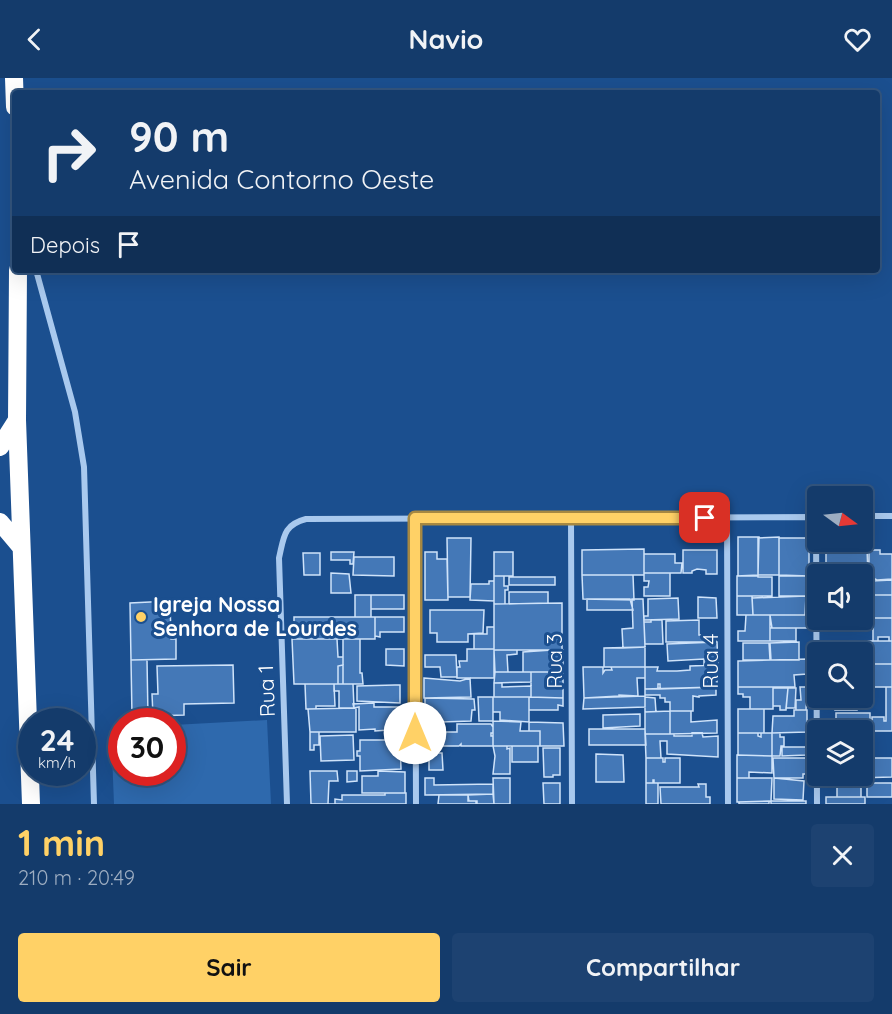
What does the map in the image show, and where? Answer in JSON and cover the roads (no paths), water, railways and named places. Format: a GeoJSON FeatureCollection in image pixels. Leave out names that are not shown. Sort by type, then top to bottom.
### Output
{"type":"FeatureCollection","features":[{"type":"Feature","properties":{"kind":"highway"},"geometry":{"type":"LineString","coordinates":[[18,273],[17,420],[31,804]]}},
{"type":"Feature","properties":{"kind":"highway"},"geometry":{"type":"LineString","coordinates":[[0,447],[17,420]]}},
{"type":"Feature","properties":{"kind":"highway"},"geometry":{"type":"LineString","coordinates":[[0,522],[21,547]]}},
{"type":"Feature","properties":{"kind":"street"},"geometry":{"type":"LineString","coordinates":[[37,273],[75,412],[84,467],[94,804]]}},
{"type":"Feature","properties":{"kind":"street"},"geometry":{"type":"LineString","coordinates":[[873,516],[892,516]]}},
{"type":"Feature","properties":{"kind":"street"},"geometry":{"type":"LineString","coordinates":[[416,804],[415,518],[807,517]]}},
{"type":"Feature","properties":{"kind":"street","name":"Rua 1"},"geometry":{"type":"LineString","coordinates":[[287,804],[279,558],[285,533],[292,523],[306,519],[415,518]]}},
{"type":"Feature","properties":{"kind":"street","name":"Rua 3"},"geometry":{"type":"LineString","coordinates":[[571,518],[572,804]]}},
{"type":"Feature","properties":{"kind":"street","name":"Rua 4"},"geometry":{"type":"LineString","coordinates":[[727,518],[728,804]]}},
{"type":"Feature","properties":{"kind":"street"},"geometry":{"type":"LineString","coordinates":[[817,552],[817,804]]}},
{"type":"Feature","properties":{"kind":"place","name":"Igreja Nossa Senhora de Lourdes"},"geometry":{"type":"Point","coordinates":[141,617]}}]}
